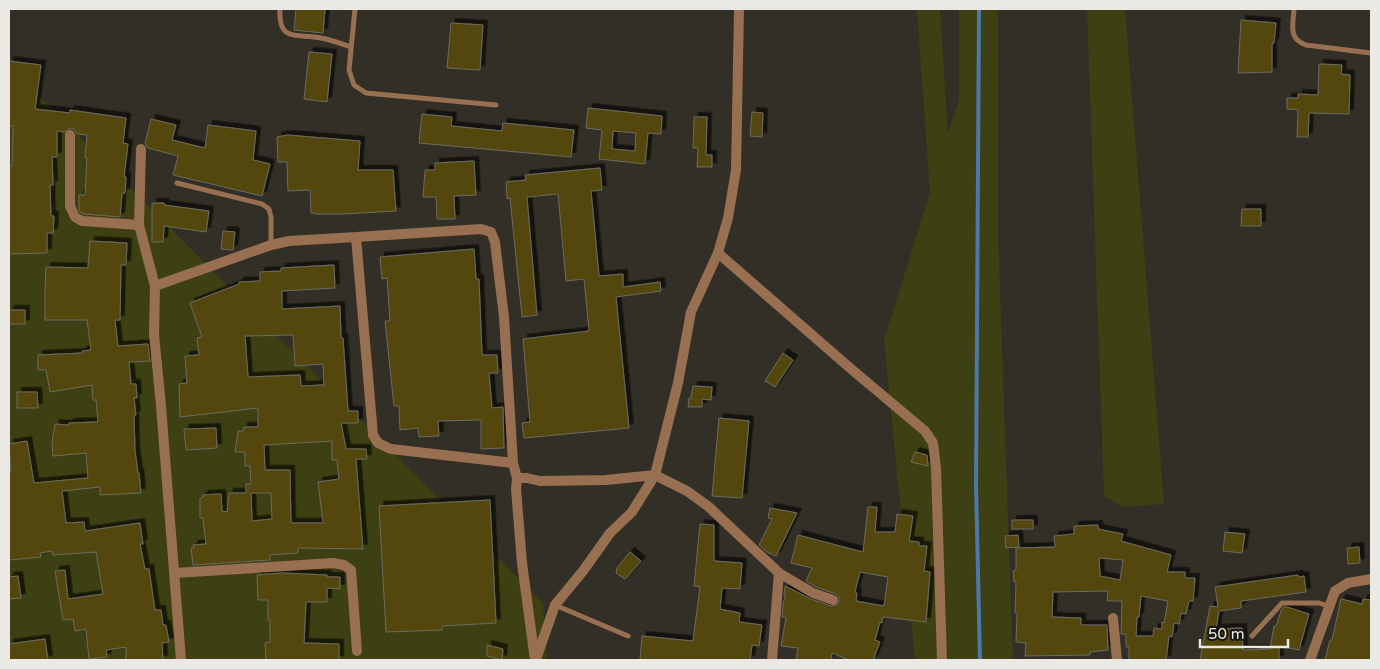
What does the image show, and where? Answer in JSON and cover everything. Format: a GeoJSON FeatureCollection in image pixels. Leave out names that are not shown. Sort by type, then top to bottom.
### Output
{"type":"FeatureCollection","features":[{"type":"Feature","properties":{"kind":"street"},"geometry":{"type":"LineString","coordinates":[[535,660],[555,605],[610,532],[632,512],[655,475],[678,383],[691,312],[718,252],[728,218],[736,170],[739,9]]}},
{"type":"Feature","properties":{"kind":"street"},"geometry":{"type":"LineString","coordinates":[[70,135],[70,206],[75,217],[82,221],[139,225]]}},
{"type":"Feature","properties":{"kind":"street"},"geometry":{"type":"LineString","coordinates":[[141,149],[139,225],[155,286],[154,334],[181,660]]}},
{"type":"Feature","properties":{"kind":"street"},"geometry":{"type":"LineString","coordinates":[[155,286],[271,245],[289,241],[481,229],[491,232],[495,242],[504,317],[512,463],[517,478],[516,489],[522,563],[535,660]]}},
{"type":"Feature","properties":{"kind":"street"},"geometry":{"type":"LineString","coordinates":[[356,237],[373,435],[378,443],[391,449],[512,463]]}},
{"type":"Feature","properties":{"kind":"street"},"geometry":{"type":"LineString","coordinates":[[718,252],[925,431],[933,442],[936,468],[942,660]]}},
{"type":"Feature","properties":{"kind":"street"},"geometry":{"type":"LineString","coordinates":[[517,478],[540,481],[606,480],[655,475],[687,491],[709,507],[779,573],[813,593],[833,600]]}},
{"type":"Feature","properties":{"kind":"street"},"geometry":{"type":"LineString","coordinates":[[175,573],[305,564],[333,563],[344,565],[351,570],[357,651]]}},
{"type":"Feature","properties":{"kind":"street"},"geometry":{"type":"LineString","coordinates":[[772,660],[779,573]]}},
{"type":"Feature","properties":{"kind":"street"},"geometry":{"type":"LineString","coordinates":[[1310,660],[1335,591],[1348,582],[1371,579]]}},
{"type":"Feature","properties":{"kind":"street"},"geometry":{"type":"LineString","coordinates":[[1113,618],[1117,660]]}},
{"type":"Feature","properties":{"kind":"lane"},"geometry":{"type":"LineString","coordinates":[[280,9],[279,18],[282,30],[290,35],[321,38],[352,47]]}},
{"type":"Feature","properties":{"kind":"lane"},"geometry":{"type":"LineString","coordinates":[[355,9],[349,70],[354,86],[366,94],[496,106]]}},
{"type":"Feature","properties":{"kind":"lane"},"geometry":{"type":"LineString","coordinates":[[1294,9],[1293,36],[1298,42],[1306,45],[1371,53]]}},
{"type":"Feature","properties":{"kind":"lane"},"geometry":{"type":"LineString","coordinates":[[176,183],[262,204],[269,209],[271,217],[271,245]]}},
{"type":"Feature","properties":{"kind":"lane"},"geometry":{"type":"LineString","coordinates":[[1252,636],[1282,603],[1319,603],[1328,606]]}},
{"type":"Feature","properties":{"kind":"lane"},"geometry":{"type":"LineString","coordinates":[[555,605],[628,636]]}},
{"type":"Feature","properties":{"kind":"green space"},"geometry":{"type":"Polygon","coordinates":[[[917,9],[940,9],[948,135],[959,100],[959,9],[998,9],[998,234],[1013,660],[915,660],[884,340],[930,193],[917,9]]]}},
{"type":"Feature","properties":{"kind":"green space"},"geometry":{"type":"Polygon","coordinates":[[[1087,9],[1125,9],[1164,504],[1123,507],[1104,496],[1087,9]]]}},
{"type":"Feature","properties":{"kind":"green space"},"geometry":{"type":"Polygon","coordinates":[[[9,66],[543,603],[547,660],[9,660],[9,66]]]}},
{"type":"Feature","properties":{"kind":"building"},"geometry":{"type":"Polygon","coordinates":[[[296,9],[325,9],[323,33],[294,30],[296,9]]]}},
{"type":"Feature","properties":{"kind":"building"},"geometry":{"type":"Polygon","coordinates":[[[1241,20],[1276,23],[1274,43],[1272,43],[1272,72],[1238,73],[1241,20]]]}},
{"type":"Feature","properties":{"kind":"building"},"geometry":{"type":"Polygon","coordinates":[[[451,23],[483,25],[480,70],[447,68],[451,23]]]}},
{"type":"Feature","properties":{"kind":"building"},"geometry":{"type":"Polygon","coordinates":[[[309,52],[332,54],[327,102],[304,99],[309,52]]]}},
{"type":"Feature","properties":{"kind":"building"},"geometry":{"type":"Polygon","coordinates":[[[9,61],[41,65],[35,109],[70,113],[70,110],[126,118],[123,143],[128,144],[124,177],[126,177],[125,193],[122,193],[120,217],[80,212],[79,195],[85,195],[87,135],[77,134],[74,129],[70,128],[64,132],[57,131],[57,157],[52,157],[53,185],[50,185],[51,216],[54,216],[53,233],[47,233],[47,253],[9,254],[9,166],[12,166],[13,126],[9,126],[9,61]]]}},
{"type":"Feature","properties":{"kind":"building"},"geometry":{"type":"Polygon","coordinates":[[[1319,64],[1342,65],[1341,74],[1350,75],[1349,114],[1309,113],[1308,137],[1297,137],[1298,110],[1287,109],[1287,98],[1298,98],[1298,94],[1318,95],[1319,64]]]}},
{"type":"Feature","properties":{"kind":"building"},"geometry":{"type":"Polygon","coordinates":[[[588,108],[662,116],[661,134],[648,133],[645,164],[599,159],[602,130],[586,128],[588,108]],[[613,131],[612,149],[635,151],[636,133],[613,131]]]}},
{"type":"Feature","properties":{"kind":"building"},"geometry":{"type":"Polygon","coordinates":[[[752,112],[763,113],[762,137],[750,136],[752,112]]]}},
{"type":"Feature","properties":{"kind":"building"},"geometry":{"type":"Polygon","coordinates":[[[422,114],[452,117],[451,126],[502,131],[503,123],[574,130],[571,157],[419,143],[422,114]]]}},
{"type":"Feature","properties":{"kind":"building"},"geometry":{"type":"Polygon","coordinates":[[[694,117],[707,117],[706,155],[712,155],[712,167],[697,167],[698,148],[693,148],[694,117]]]}},
{"type":"Feature","properties":{"kind":"building"},"geometry":{"type":"Polygon","coordinates":[[[151,119],[176,125],[172,140],[205,148],[208,125],[256,131],[253,160],[270,164],[262,196],[173,175],[178,156],[148,148],[145,143],[151,119]]]}},
{"type":"Feature","properties":{"kind":"building"},"geometry":{"type":"Polygon","coordinates":[[[287,135],[360,141],[358,170],[393,170],[396,211],[343,214],[311,213],[310,190],[288,191],[287,162],[278,162],[277,137],[287,135]]]}},
{"type":"Feature","properties":{"kind":"building"},"geometry":{"type":"Polygon","coordinates":[[[474,161],[476,195],[454,196],[455,219],[437,219],[436,197],[423,197],[425,170],[435,170],[435,163],[474,161]]]}},
{"type":"Feature","properties":{"kind":"building"},"geometry":{"type":"Polygon","coordinates":[[[600,168],[602,190],[591,191],[599,276],[623,274],[623,287],[660,282],[661,291],[616,297],[629,428],[524,438],[522,423],[530,422],[523,339],[589,331],[584,279],[566,281],[558,194],[527,197],[537,315],[522,317],[510,198],[507,199],[506,182],[526,180],[525,175],[600,168]]]}},
{"type":"Feature","properties":{"kind":"building"},"geometry":{"type":"Polygon","coordinates":[[[152,203],[164,203],[164,205],[209,211],[206,232],[164,226],[163,242],[152,242],[152,203]]]}},
{"type":"Feature","properties":{"kind":"building"},"geometry":{"type":"Polygon","coordinates":[[[1242,209],[1261,209],[1261,226],[1241,226],[1242,209]]]}},
{"type":"Feature","properties":{"kind":"building"},"geometry":{"type":"Polygon","coordinates":[[[223,231],[235,232],[233,250],[221,249],[223,231]]]}},
{"type":"Feature","properties":{"kind":"building"},"geometry":{"type":"Polygon","coordinates":[[[90,241],[127,243],[126,265],[121,265],[120,320],[115,320],[118,346],[148,344],[150,361],[129,362],[131,384],[136,384],[137,398],[134,398],[136,415],[134,415],[135,451],[141,493],[100,495],[100,487],[62,491],[66,523],[84,522],[85,531],[140,523],[143,544],[140,544],[145,569],[149,569],[155,610],[161,610],[163,625],[166,625],[169,642],[162,643],[163,660],[126,660],[126,647],[106,650],[107,657],[89,659],[86,629],[75,631],[73,619],[63,620],[55,571],[65,570],[68,599],[103,594],[96,552],[53,555],[52,551],[40,553],[41,557],[9,560],[9,473],[11,472],[9,444],[27,441],[34,483],[88,478],[86,453],[53,456],[52,443],[55,424],[69,425],[69,423],[98,422],[96,400],[93,400],[92,385],[50,392],[46,370],[38,370],[38,355],[83,353],[82,351],[91,350],[87,320],[45,320],[46,267],[88,268],[90,241]]]}},
{"type":"Feature","properties":{"kind":"building"},"geometry":{"type":"Polygon","coordinates":[[[474,249],[476,279],[479,279],[482,355],[497,355],[498,373],[489,373],[492,408],[503,407],[504,448],[481,449],[481,420],[438,421],[439,436],[419,437],[418,428],[400,430],[399,406],[394,406],[385,321],[390,321],[387,278],[382,279],[380,257],[474,249]]]}},
{"type":"Feature","properties":{"kind":"building"},"geometry":{"type":"Polygon","coordinates":[[[334,265],[335,288],[282,291],[282,309],[340,306],[348,411],[358,411],[358,423],[341,423],[346,449],[366,449],[367,459],[356,459],[363,549],[298,548],[298,553],[270,555],[270,560],[193,565],[191,548],[194,548],[193,545],[206,544],[203,518],[200,518],[200,498],[203,495],[221,494],[222,511],[227,512],[229,493],[246,493],[246,484],[251,484],[250,466],[245,466],[245,452],[235,452],[238,431],[243,431],[243,427],[258,427],[258,408],[180,417],[179,384],[187,383],[185,356],[199,355],[197,338],[202,337],[190,303],[239,284],[239,282],[260,281],[260,272],[281,271],[281,268],[334,265]],[[293,335],[245,336],[248,377],[300,375],[301,386],[324,385],[323,364],[295,366],[293,335]],[[332,441],[264,445],[265,470],[290,470],[291,523],[323,523],[318,482],[339,479],[337,460],[332,460],[332,441]],[[251,493],[252,521],[272,519],[271,493],[251,493]]]}},
{"type":"Feature","properties":{"kind":"building"},"geometry":{"type":"Polygon","coordinates":[[[9,310],[25,310],[25,324],[9,324],[9,310]]]}},
{"type":"Feature","properties":{"kind":"building"},"geometry":{"type":"Polygon","coordinates":[[[783,353],[793,360],[775,387],[765,381],[783,353]]]}},
{"type":"Feature","properties":{"kind":"building"},"geometry":{"type":"Polygon","coordinates":[[[693,386],[712,387],[711,400],[702,399],[702,407],[688,407],[693,386]]]}},
{"type":"Feature","properties":{"kind":"building"},"geometry":{"type":"Polygon","coordinates":[[[17,392],[37,392],[38,408],[17,408],[17,392]]]}},
{"type":"Feature","properties":{"kind":"building"},"geometry":{"type":"Polygon","coordinates":[[[719,418],[749,421],[742,498],[712,496],[719,418]]]}},
{"type":"Feature","properties":{"kind":"building"},"geometry":{"type":"Polygon","coordinates":[[[216,428],[217,448],[186,450],[184,429],[216,428]]]}},
{"type":"Feature","properties":{"kind":"building"},"geometry":{"type":"Polygon","coordinates":[[[915,452],[927,455],[928,466],[911,462],[915,452]]]}},
{"type":"Feature","properties":{"kind":"building"},"geometry":{"type":"Polygon","coordinates":[[[490,500],[496,623],[442,626],[442,630],[386,632],[379,506],[490,500]]]}},
{"type":"Feature","properties":{"kind":"building"},"geometry":{"type":"Polygon","coordinates":[[[868,507],[877,507],[875,532],[895,532],[897,514],[913,516],[909,541],[919,542],[919,546],[927,546],[924,571],[930,572],[926,622],[883,617],[875,640],[880,642],[873,660],[849,660],[832,653],[831,660],[796,660],[798,648],[781,646],[786,618],[782,617],[783,603],[786,596],[784,596],[785,586],[811,599],[831,606],[837,605],[840,599],[836,594],[816,587],[806,581],[812,568],[791,563],[798,535],[863,552],[868,507]],[[860,572],[855,592],[857,593],[856,601],[884,606],[888,577],[860,572]]]}},
{"type":"Feature","properties":{"kind":"building"},"geometry":{"type":"Polygon","coordinates":[[[770,508],[797,513],[776,556],[767,552],[759,545],[772,519],[768,518],[770,508]]]}},
{"type":"Feature","properties":{"kind":"building"},"geometry":{"type":"Polygon","coordinates":[[[1012,520],[1033,520],[1033,529],[1012,529],[1012,520]]]}},
{"type":"Feature","properties":{"kind":"building"},"geometry":{"type":"Polygon","coordinates":[[[700,524],[714,525],[714,561],[742,563],[740,589],[722,588],[720,609],[740,613],[740,622],[762,625],[759,646],[752,645],[750,660],[640,660],[642,636],[693,641],[700,587],[694,586],[700,524]]]}},
{"type":"Feature","properties":{"kind":"building"},"geometry":{"type":"Polygon","coordinates":[[[1098,525],[1098,529],[1123,534],[1121,541],[1171,555],[1167,572],[1185,572],[1185,578],[1195,578],[1193,601],[1189,601],[1186,614],[1181,613],[1179,624],[1174,623],[1172,637],[1169,636],[1166,660],[1129,660],[1126,634],[1121,634],[1122,601],[1107,601],[1108,591],[1053,592],[1052,617],[1081,618],[1081,625],[1107,625],[1108,650],[1090,652],[1090,655],[1025,656],[1026,643],[1016,642],[1016,582],[1014,582],[1013,571],[1016,570],[1016,548],[1055,547],[1054,536],[1074,534],[1074,526],[1098,525]],[[1099,558],[1100,576],[1120,580],[1123,560],[1099,558]],[[1141,596],[1136,636],[1153,636],[1154,628],[1162,629],[1168,601],[1141,596]]]}},
{"type":"Feature","properties":{"kind":"building"},"geometry":{"type":"Polygon","coordinates":[[[1225,532],[1245,534],[1242,553],[1223,551],[1225,532]]]}},
{"type":"Feature","properties":{"kind":"building"},"geometry":{"type":"Polygon","coordinates":[[[1018,535],[1019,547],[1006,548],[1005,536],[1018,535]]]}},
{"type":"Feature","properties":{"kind":"building"},"geometry":{"type":"Polygon","coordinates":[[[1359,547],[1360,563],[1348,564],[1347,548],[1359,547]]]}},
{"type":"Feature","properties":{"kind":"building"},"geometry":{"type":"Polygon","coordinates":[[[630,552],[641,561],[625,579],[616,573],[617,568],[630,552]]]}},
{"type":"Feature","properties":{"kind":"building"},"geometry":{"type":"Polygon","coordinates":[[[281,573],[340,577],[340,589],[327,588],[327,602],[306,602],[304,643],[339,644],[339,660],[266,660],[265,643],[270,642],[268,600],[258,600],[257,575],[281,573]]]}},
{"type":"Feature","properties":{"kind":"building"},"geometry":{"type":"Polygon","coordinates":[[[1298,575],[1299,577],[1304,576],[1306,592],[1241,601],[1241,608],[1219,611],[1216,629],[1242,628],[1243,650],[1270,649],[1274,626],[1276,626],[1281,611],[1284,607],[1287,607],[1309,614],[1299,650],[1279,646],[1279,660],[1200,660],[1210,606],[1218,607],[1215,587],[1298,575]]]}},
{"type":"Feature","properties":{"kind":"building"},"geometry":{"type":"Polygon","coordinates":[[[18,576],[21,598],[9,599],[9,577],[18,576]]]}},
{"type":"Feature","properties":{"kind":"building"},"geometry":{"type":"Polygon","coordinates":[[[1341,599],[1362,604],[1363,599],[1371,600],[1371,660],[1325,660],[1330,640],[1332,640],[1341,599]]]}},
{"type":"Feature","properties":{"kind":"building"},"geometry":{"type":"Polygon","coordinates":[[[45,639],[48,660],[9,660],[9,644],[45,639]]]}},
{"type":"Feature","properties":{"kind":"building"},"geometry":{"type":"Polygon","coordinates":[[[487,645],[503,649],[502,660],[487,656],[487,645]]]}},
{"type":"Feature","properties":{"kind":"waterway"},"geometry":{"type":"LineString","coordinates":[[979,9],[976,486],[980,660]]}}]}
